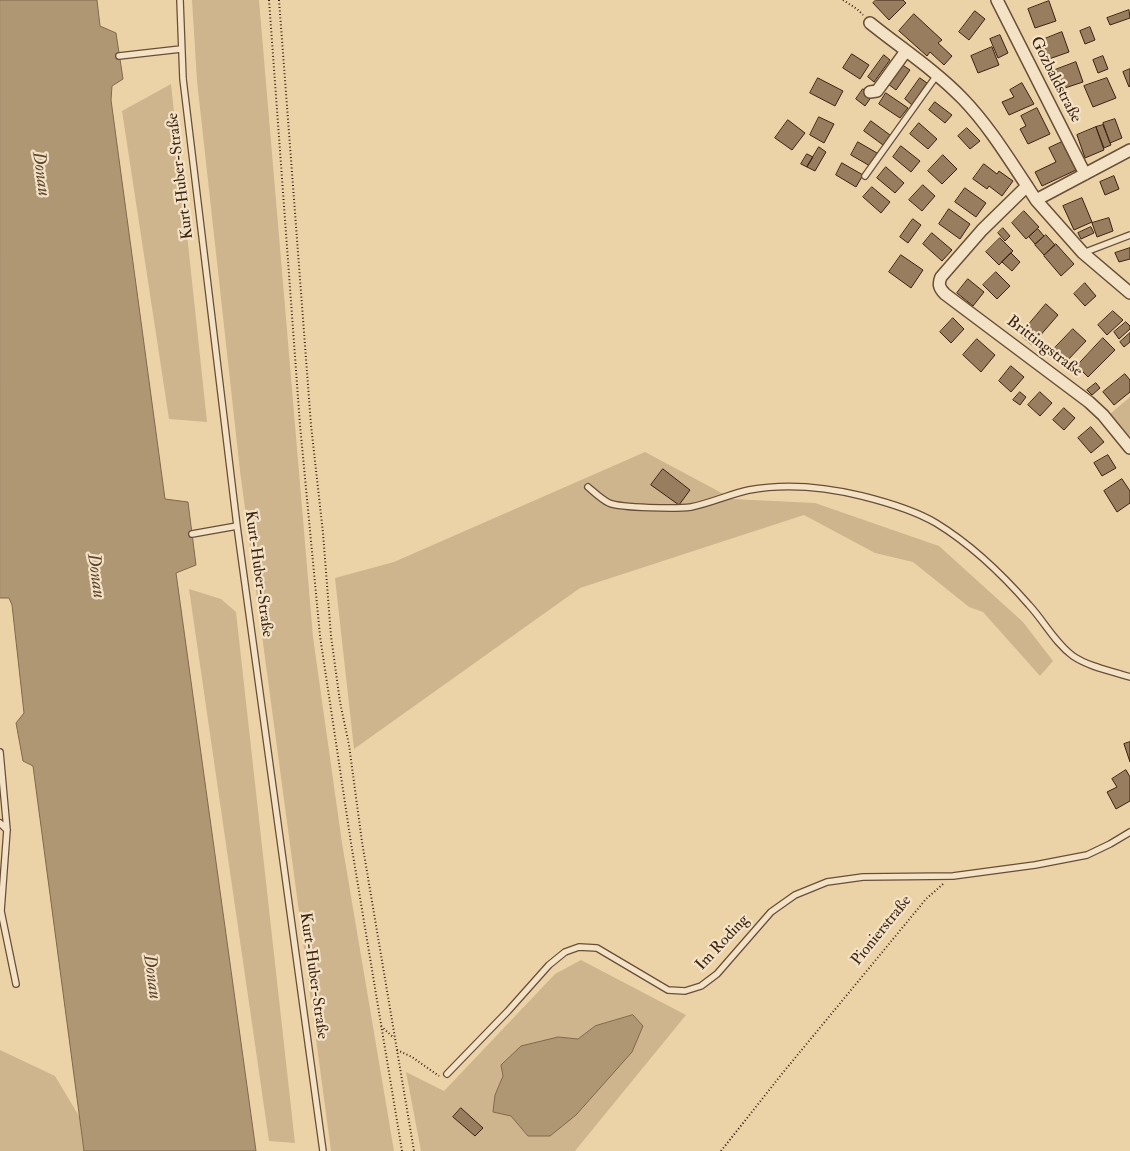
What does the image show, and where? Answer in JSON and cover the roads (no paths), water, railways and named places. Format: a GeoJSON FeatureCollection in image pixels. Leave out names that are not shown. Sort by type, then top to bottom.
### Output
{"type":"FeatureCollection","features":[{"type":"Feature","properties":{"kind":"street","name":"Gozbaldstraße"},"geometry":{"type":"LineString","coordinates":[[997,0],[1085,174]]}},
{"type":"Feature","properties":{"kind":"street"},"geometry":{"type":"LineString","coordinates":[[870,23],[938,75],[962,98],[982,120],[1036,200],[1083,253],[1130,293]]}},
{"type":"Feature","properties":{"kind":"street"},"geometry":{"type":"LineString","coordinates":[[870,92],[878,91],[906,51]]}},
{"type":"Feature","properties":{"kind":"street"},"geometry":{"type":"LineString","coordinates":[[1036,200],[1130,150]]}},
{"type":"Feature","properties":{"kind":"street","name":"Brittingstraße"},"geometry":{"type":"LineString","coordinates":[[1027,186],[982,230],[941,277],[939,286],[941,290],[1089,402],[1103,414],[1130,448]]}},
{"type":"Feature","properties":{"kind":"lane","name":"Kurt-Huber-Straße"},"geometry":{"type":"LineString","coordinates":[[180,0],[183,79],[237,526],[323,1151]]}},
{"type":"Feature","properties":{"kind":"lane"},"geometry":{"type":"LineString","coordinates":[[119,56],[181,49]]}},
{"type":"Feature","properties":{"kind":"lane"},"geometry":{"type":"LineString","coordinates":[[865,176],[938,75]]}},
{"type":"Feature","properties":{"kind":"lane"},"geometry":{"type":"LineString","coordinates":[[1083,253],[1130,235]]}},
{"type":"Feature","properties":{"kind":"lane"},"geometry":{"type":"LineString","coordinates":[[588,487],[609,503],[651,508],[691,507],[749,490],[789,487],[825,488],[863,496],[899,507],[935,522],[968,546],[1002,575],[1032,607],[1062,647],[1074,657],[1086,663],[1130,677]]}},
{"type":"Feature","properties":{"kind":"lane"},"geometry":{"type":"LineString","coordinates":[[192,534],[237,526]]}},
{"type":"Feature","properties":{"kind":"lane"},"geometry":{"type":"LineString","coordinates":[[0,752],[7,830],[1,911],[16,984]]}},
{"type":"Feature","properties":{"kind":"lane"},"geometry":{"type":"LineString","coordinates":[[0,823],[7,830]]}},
{"type":"Feature","properties":{"kind":"lane","name":"Im Roding"},"geometry":{"type":"LineString","coordinates":[[447,1074],[549,965],[565,952],[579,947],[597,948],[668,990],[686,991],[701,986],[717,974],[771,912],[794,895],[826,882],[862,876],[953,876],[1035,865],[1087,855],[1130,832]]}},
{"type":"Feature","properties":{"kind":"water","name":"Donau"},"geometry":{"type":"Polygon","coordinates":[[[0,0],[97,0],[100,26],[116,33],[123,79],[112,86],[111,100],[165,499],[188,502],[196,565],[176,573],[256,1151],[84,1151],[33,766],[23,761],[16,723],[24,713],[12,605],[9,598],[0,598],[0,0]]]}},
{"type":"Feature","properties":{"kind":"water"},"geometry":{"type":"Polygon","coordinates":[[[633,1015],[643,1026],[632,1052],[576,1115],[550,1136],[528,1136],[511,1116],[493,1112],[495,1095],[503,1076],[501,1065],[521,1046],[558,1037],[578,1039],[595,1026],[633,1015]]]}}]}
